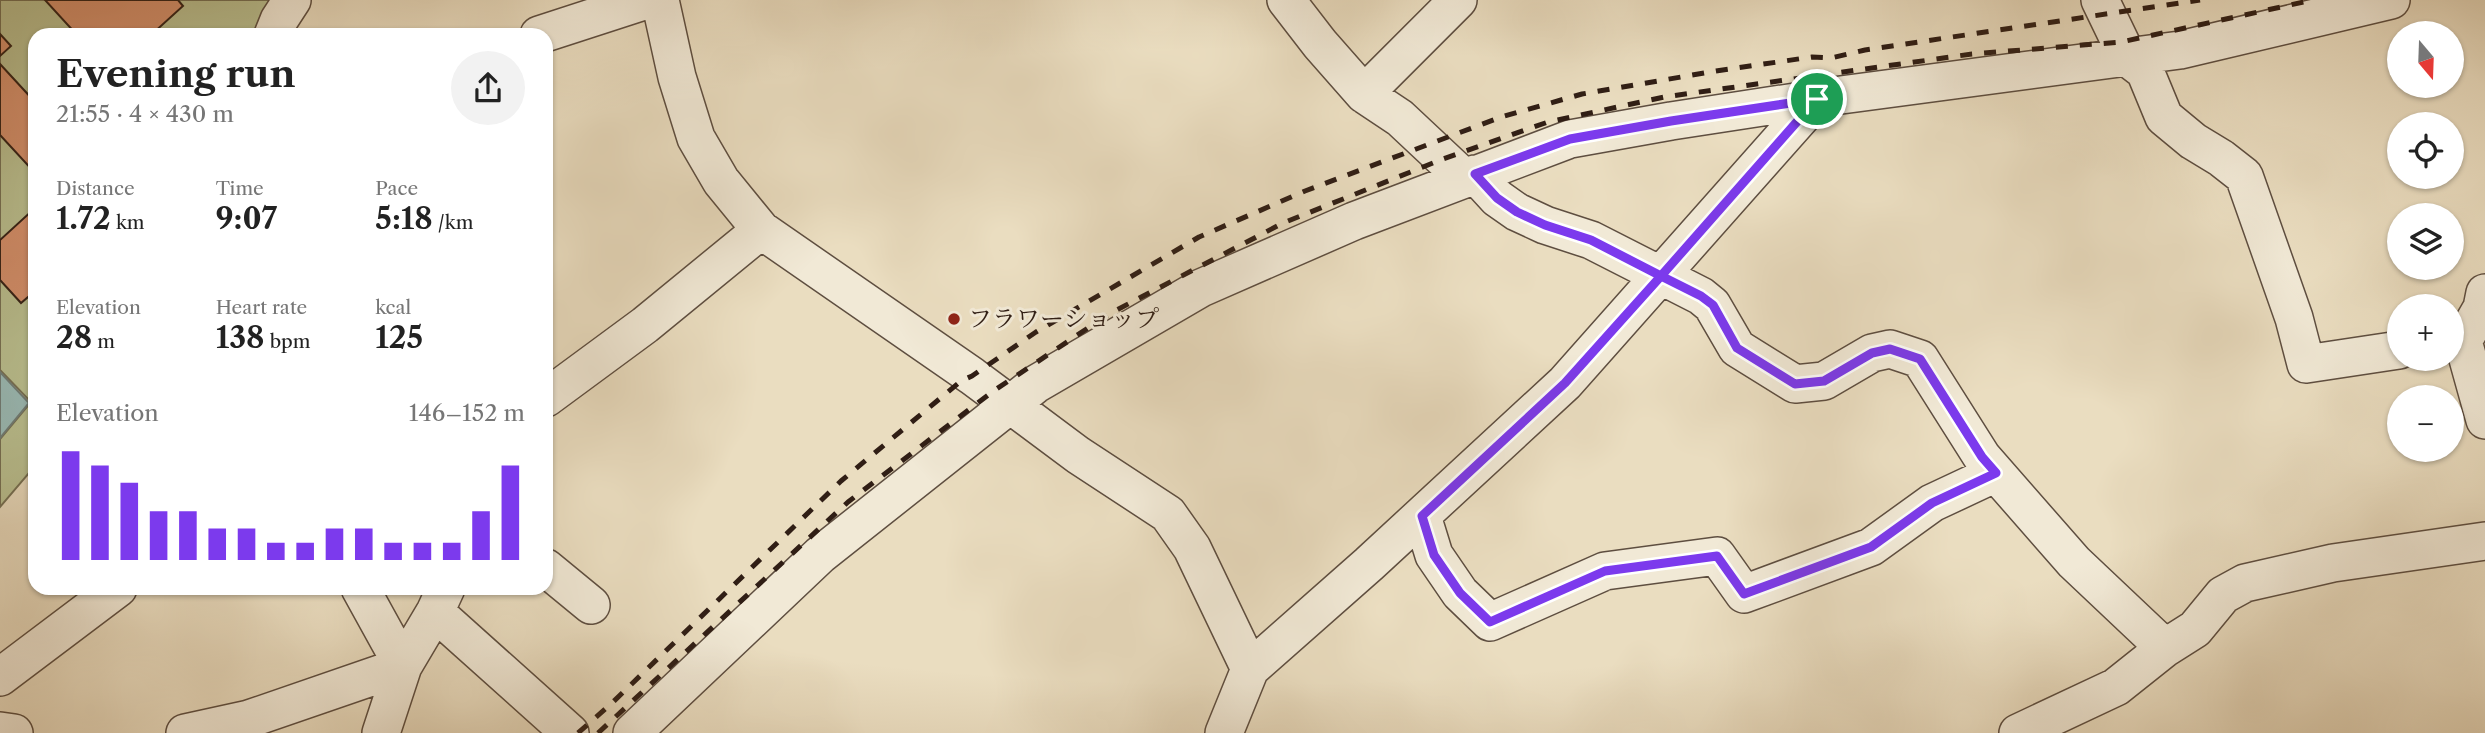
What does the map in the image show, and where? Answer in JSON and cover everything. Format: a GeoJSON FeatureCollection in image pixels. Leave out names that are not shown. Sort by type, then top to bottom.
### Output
{"type":"FeatureCollection","features":[{"type":"Feature","properties":{"kind":"street"},"geometry":{"type":"LineString","coordinates":[[276,28],[292,0]]}},
{"type":"Feature","properties":{"kind":"street"},"geometry":{"type":"LineString","coordinates":[[553,30],[647,0]]}},
{"type":"Feature","properties":{"kind":"street"},"geometry":{"type":"LineString","coordinates":[[660,0],[677,77],[696,138],[721,181],[761,230],[1012,405],[1078,455],[1168,514],[1192,548],[1250,669]]}},
{"type":"Feature","properties":{"kind":"street"},"geometry":{"type":"LineString","coordinates":[[1286,0],[1364,94],[1400,118],[1497,198],[1517,212],[1545,225],[1591,240],[1701,296],[1713,305],[1737,348],[1795,384],[1824,381],[1872,353],[1890,349],[1920,359],[1982,457],[2074,562],[2165,648]]}},
{"type":"Feature","properties":{"kind":"street"},"geometry":{"type":"LineString","coordinates":[[1364,94],[1458,0]]}},
{"type":"Feature","properties":{"kind":"street"},"geometry":{"type":"LineString","coordinates":[[2100,0],[2128,58],[2145,71],[2164,117],[2193,141],[2244,176],[2294,318],[2306,364],[2387,352]]}},
{"type":"Feature","properties":{"kind":"street"},"geometry":{"type":"LineString","coordinates":[[632,733],[820,555],[1036,384],[1201,289],[1354,221],[1570,139],[1817,99],[2180,50],[2391,0]]}},
{"type":"Feature","properties":{"kind":"street"},"geometry":{"type":"LineString","coordinates":[[1224,733],[1250,669],[1422,516],[1565,383],[1817,99]]}},
{"type":"Feature","properties":{"kind":"street"},"geometry":{"type":"LineString","coordinates":[[553,393],[645,325],[761,230]]}},
{"type":"Feature","properties":{"kind":"street"},"geometry":{"type":"LineString","coordinates":[[2464,332],[2482,308],[2485,293]]}},
{"type":"Feature","properties":{"kind":"street"},"geometry":{"type":"LineString","coordinates":[[2464,362],[2485,420]]}},
{"type":"Feature","properties":{"kind":"street"},"geometry":{"type":"LineString","coordinates":[[1422,516],[1434,555],[1460,593],[1490,622],[1605,571],[1717,556],[1744,594],[1871,547],[1932,503],[1996,473]]}},
{"type":"Feature","properties":{"kind":"street"},"geometry":{"type":"LineString","coordinates":[[2018,733],[2116,687],[2165,648],[2195,629],[2222,595],[2245,583],[2333,564],[2485,541]]}},
{"type":"Feature","properties":{"kind":"street"},"geometry":{"type":"LineString","coordinates":[[553,574],[591,605]]}},
{"type":"Feature","properties":{"kind":"street"},"geometry":{"type":"LineString","coordinates":[[0,677],[109,595]]}},
{"type":"Feature","properties":{"kind":"street"},"geometry":{"type":"LineString","coordinates":[[364,595],[403,666]]}},
{"type":"Feature","properties":{"kind":"street"},"geometry":{"type":"LineString","coordinates":[[381,733],[403,666],[441,600],[569,733]]}},
{"type":"Feature","properties":{"kind":"street"},"geometry":{"type":"LineString","coordinates":[[185,733],[249,719],[403,666]]}},
{"type":"Feature","properties":{"kind":"street"},"geometry":{"type":"LineString","coordinates":[[0,731],[14,733]]}},
{"type":"Feature","properties":{"kind":"green space"},"geometry":{"type":"Polygon","coordinates":[[[0,0],[283,0],[267,28],[28,28],[28,399],[0,370],[0,0]]]}},
{"type":"Feature","properties":{"kind":"green space"},"geometry":{"type":"Polygon","coordinates":[[[28,406],[28,474],[0,507],[0,439],[28,406]]]}},
{"type":"Feature","properties":{"kind":"water"},"geometry":{"type":"Polygon","coordinates":[[[0,372],[28,404],[0,438],[0,372]]]}},
{"type":"Feature","properties":{"kind":"building"},"geometry":{"type":"Polygon","coordinates":[[[45,0],[178,0],[183,6],[159,28],[71,28],[45,0]]]}},
{"type":"Feature","properties":{"kind":"building"},"geometry":{"type":"Polygon","coordinates":[[[0,34],[11,46],[0,56],[0,34]]]}},
{"type":"Feature","properties":{"kind":"building"},"geometry":{"type":"Polygon","coordinates":[[[0,64],[28,94],[28,165],[0,135],[0,64]]]}},
{"type":"Feature","properties":{"kind":"building"},"geometry":{"type":"Polygon","coordinates":[[[28,214],[28,297],[21,303],[0,280],[0,240],[28,214]]]}},
{"type":"Feature","properties":{"kind":"railway"},"geometry":{"type":"LineString","coordinates":[[578,733],[841,481],[961,381],[1036,332],[1199,237],[1305,191],[1501,117],[1582,94],[1716,71],[1812,57],[1831,58],[1865,50],[2200,0]]}},
{"type":"Feature","properties":{"kind":"railway"},"geometry":{"type":"LineString","coordinates":[[598,733],[848,502],[992,392],[1109,314],[1283,223],[1443,159],[1548,122],[1664,97],[1972,54],[2121,42],[2313,0]]}},
{"type":"Feature","properties":{"kind":"place","name":"フラワーショップ"},"geometry":{"type":"Point","coordinates":[954,319]}},
{"type":"Feature","properties":{"kind":"route"},"geometry":{"type":"LineString","coordinates":[[1817,99],[1570,139],[1475,174],[1497,198],[1517,212],[1545,225],[1591,240],[1661,276],[1565,383],[1422,516],[1434,555],[1460,593],[1490,622],[1605,571],[1717,556],[1744,594],[1871,547],[1932,503],[1996,473],[1982,457],[1920,359],[1890,349],[1872,353],[1824,381],[1795,384],[1737,348],[1713,305],[1661,276],[1817,99]]}}]}
